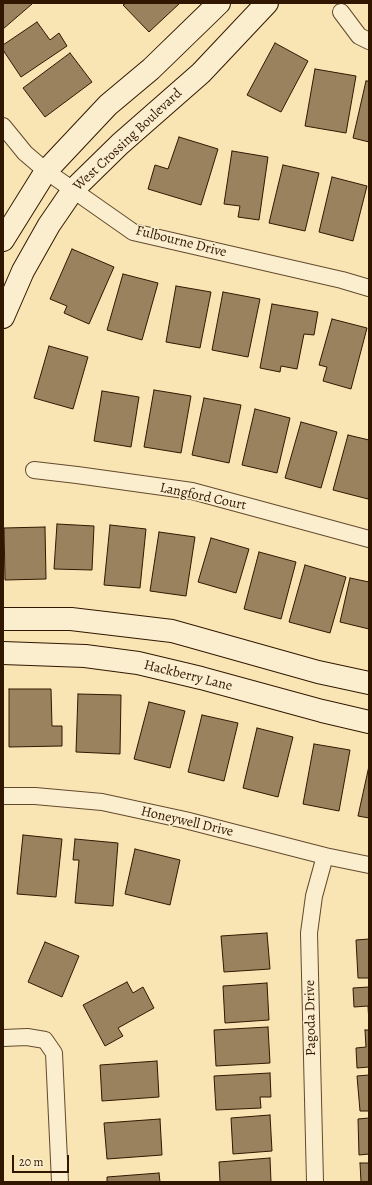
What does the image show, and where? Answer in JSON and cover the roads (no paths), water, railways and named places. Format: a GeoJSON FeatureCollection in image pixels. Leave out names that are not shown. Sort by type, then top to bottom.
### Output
{"type":"FeatureCollection","features":[{"type":"Feature","properties":{"kind":"street"},"geometry":{"type":"LineString","coordinates":[[3,240],[46,171],[108,105],[151,69],[219,3]]}},
{"type":"Feature","properties":{"kind":"street","name":"West Crossing Boulevard"},"geometry":{"type":"LineString","coordinates":[[3,317],[23,271],[49,225],[73,190],[120,144],[201,73],[267,3]]}},
{"type":"Feature","properties":{"kind":"street"},"geometry":{"type":"LineString","coordinates":[[341,12],[359,36],[369,41]]}},
{"type":"Feature","properties":{"kind":"street","name":"Fulbourne Drive"},"geometry":{"type":"LineString","coordinates":[[3,126],[25,153],[46,171],[133,232],[342,280],[369,288]]}},
{"type":"Feature","properties":{"kind":"street","name":"Langford Court"},"geometry":{"type":"LineString","coordinates":[[34,470],[192,491],[369,539]]}},
{"type":"Feature","properties":{"kind":"street"},"geometry":{"type":"LineString","coordinates":[[3,619],[71,619],[172,631],[318,672],[369,683]]}},
{"type":"Feature","properties":{"kind":"street","name":"Hackberry Lane"},"geometry":{"type":"LineString","coordinates":[[3,653],[85,656],[138,664],[201,678],[322,711],[369,722]]}},
{"type":"Feature","properties":{"kind":"street","name":"Honeywell Drive"},"geometry":{"type":"LineString","coordinates":[[3,796],[35,796],[102,802],[185,820],[325,856],[369,865]]}},
{"type":"Feature","properties":{"kind":"street","name":"Pagoda Drive"},"geometry":{"type":"LineString","coordinates":[[315,1182],[309,933],[314,896],[325,856]]}},
{"type":"Feature","properties":{"kind":"street"},"geometry":{"type":"LineString","coordinates":[[3,1038],[27,1037],[44,1040],[54,1053],[60,1182]]}}]}
